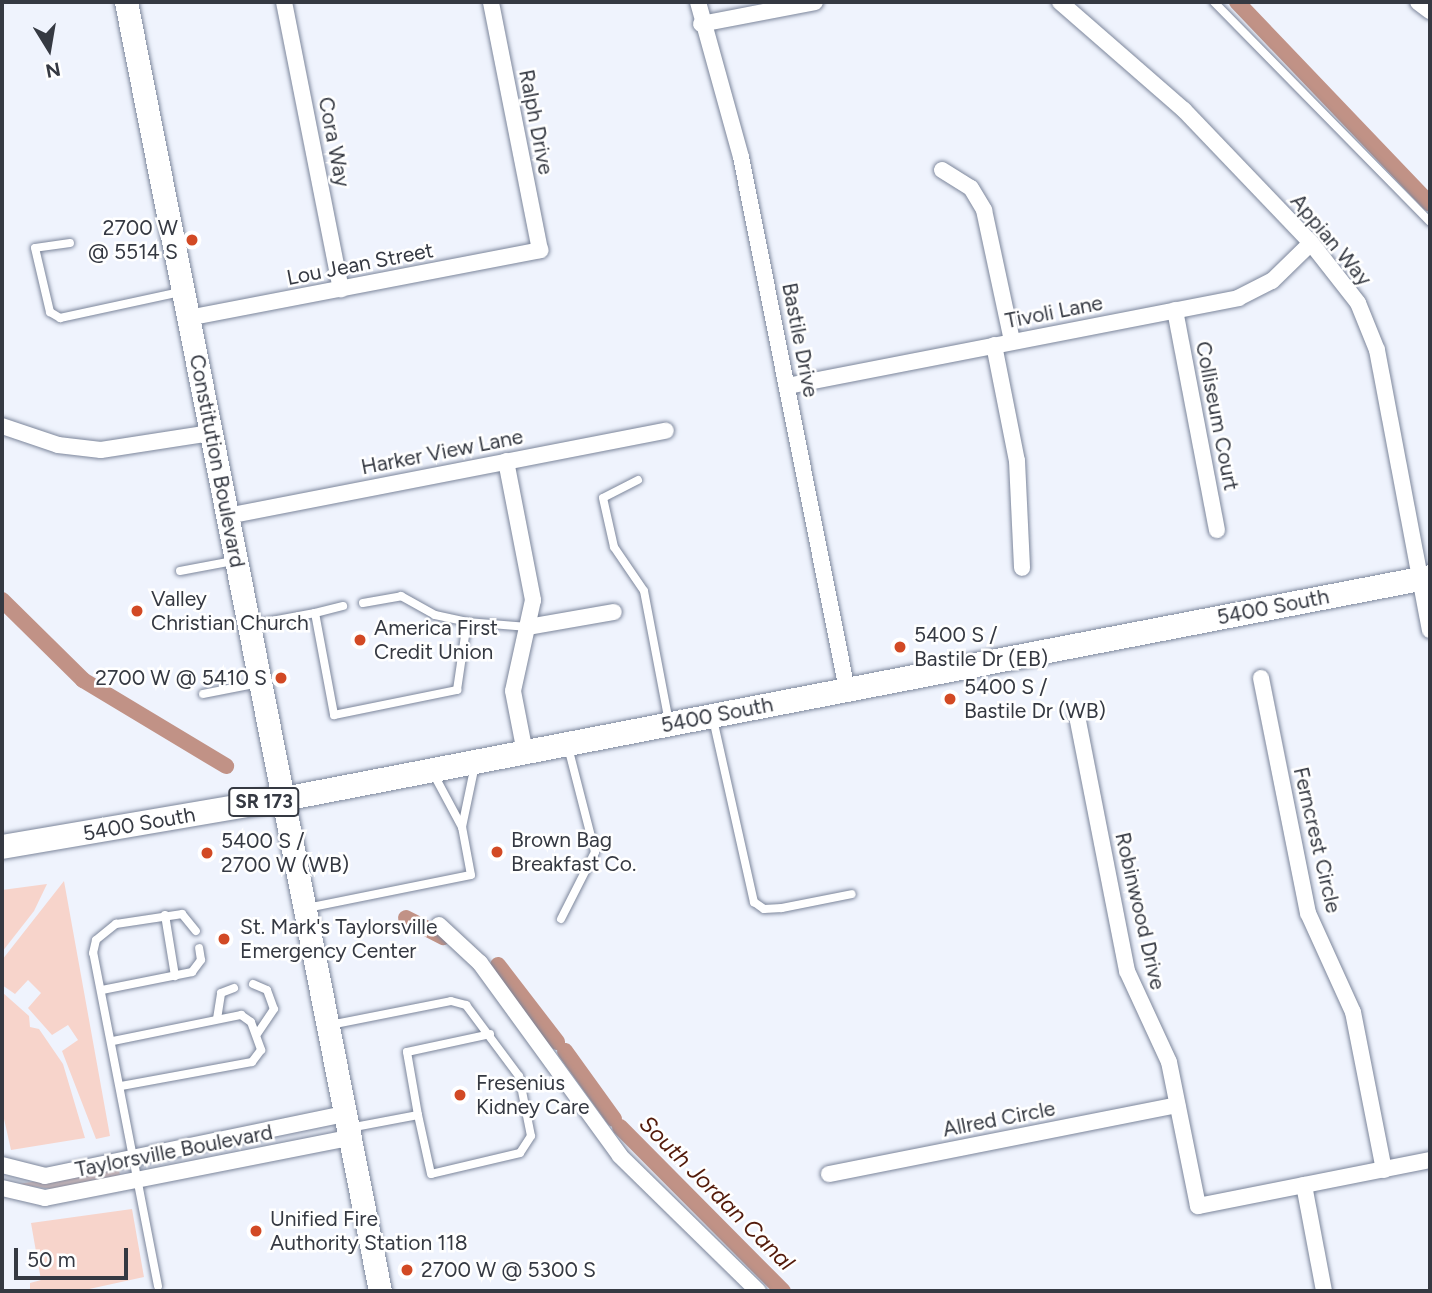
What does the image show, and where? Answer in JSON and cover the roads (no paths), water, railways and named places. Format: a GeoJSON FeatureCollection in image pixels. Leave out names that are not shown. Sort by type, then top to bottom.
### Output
{"type":"FeatureCollection","features":[{"type":"Feature","properties":{"kind":"main road","name":"Constitution Boulevard"},"geometry":{"type":"LineString","coordinates":[[126,2],[380,1291]]}},
{"type":"Feature","properties":{"kind":"main road","name":"5400 South"},"geometry":{"type":"LineString","coordinates":[[2,847],[284,799],[1426,578]]}},
{"type":"Feature","properties":{"kind":"street","name":"Cora Way"},"geometry":{"type":"LineString","coordinates":[[284,2],[341,289]]}},
{"type":"Feature","properties":{"kind":"street","name":"Ralph Drive"},"geometry":{"type":"LineString","coordinates":[[491,2],[540,250]]}},
{"type":"Feature","properties":{"kind":"street","name":"Bastile Drive"},"geometry":{"type":"LineString","coordinates":[[698,2],[701,24],[741,157],[848,690]]}},
{"type":"Feature","properties":{"kind":"street"},"geometry":{"type":"LineString","coordinates":[[701,24],[815,2]]}},
{"type":"Feature","properties":{"kind":"street","name":"Appian Way"},"geometry":{"type":"LineString","coordinates":[[1060,2],[1184,110],[1343,279],[1370,328],[1426,578],[1430,630]]}},
{"type":"Feature","properties":{"kind":"street"},"geometry":{"type":"LineString","coordinates":[[1418,2],[1430,11]]}},
{"type":"Feature","properties":{"kind":"street"},"geometry":{"type":"LineString","coordinates":[[942,170],[971,188],[984,210],[1012,341]]}},
{"type":"Feature","properties":{"kind":"street","name":"Tivoli Lane"},"geometry":{"type":"LineString","coordinates":[[787,386],[1175,310],[1253,292],[1311,243]]}},
{"type":"Feature","properties":{"kind":"street","name":"Lou Jean Street"},"geometry":{"type":"LineString","coordinates":[[188,318],[540,250]]}},
{"type":"Feature","properties":{"kind":"street","name":"Colliseum Court"},"geometry":{"type":"LineString","coordinates":[[1175,310],[1217,530]]}},
{"type":"Feature","properties":{"kind":"street"},"geometry":{"type":"LineString","coordinates":[[995,345],[1017,461],[1022,568]]}},
{"type":"Feature","properties":{"kind":"street"},"geometry":{"type":"LineString","coordinates":[[2,426],[37,440],[101,450],[211,433]]}},
{"type":"Feature","properties":{"kind":"street","name":"Harker View Lane"},"geometry":{"type":"LineString","coordinates":[[227,516],[666,431]]}},
{"type":"Feature","properties":{"kind":"street"},"geometry":{"type":"LineString","coordinates":[[506,461],[532,588],[528,627],[513,691],[524,753]]}},
{"type":"Feature","properties":{"kind":"street"},"geometry":{"type":"LineString","coordinates":[[528,627],[614,612]]}},
{"type":"Feature","properties":{"kind":"street","name":"Ferncrest Circle"},"geometry":{"type":"LineString","coordinates":[[1261,678],[1308,913],[1353,1012],[1384,1170]]}},
{"type":"Feature","properties":{"kind":"street","name":"Robinwood Drive"},"geometry":{"type":"LineString","coordinates":[[1077,716],[1127,971],[1169,1062],[1198,1206],[1430,1160]]}},
{"type":"Feature","properties":{"kind":"street"},"geometry":{"type":"LineString","coordinates":[[439,925],[480,963],[620,1156],[758,1291]]}},
{"type":"Feature","properties":{"kind":"street","name":"Allred Circle"},"geometry":{"type":"LineString","coordinates":[[828,1174],[1177,1105]]}},
{"type":"Feature","properties":{"kind":"street","name":"Taylorsville Boulevard"},"geometry":{"type":"LineString","coordinates":[[8,1168],[45,1176],[134,1158],[346,1127]]}},
{"type":"Feature","properties":{"kind":"street","name":"Taylorsville Boulevard"},"geometry":{"type":"LineString","coordinates":[[5,1189],[46,1198],[138,1180],[346,1127]]}},
{"type":"Feature","properties":{"kind":"street"},"geometry":{"type":"LineString","coordinates":[[1304,1185],[1324,1291]]}},
{"type":"Feature","properties":{"kind":"lane"},"geometry":{"type":"LineString","coordinates":[[1214,2],[1430,222]]}},
{"type":"Feature","properties":{"kind":"lane"},"geometry":{"type":"LineString","coordinates":[[69,243],[35,248],[50,312],[60,318],[183,291]]}},
{"type":"Feature","properties":{"kind":"lane"},"geometry":{"type":"LineString","coordinates":[[638,480],[603,498],[614,547],[644,591],[670,724]]}},
{"type":"Feature","properties":{"kind":"lane"},"geometry":{"type":"LineString","coordinates":[[180,571],[236,560]]}},
{"type":"Feature","properties":{"kind":"lane"},"geometry":{"type":"LineString","coordinates":[[363,603],[401,596],[467,622],[528,627]]}},
{"type":"Feature","properties":{"kind":"lane"},"geometry":{"type":"LineString","coordinates":[[250,625],[343,606]]}},
{"type":"Feature","properties":{"kind":"lane"},"geometry":{"type":"LineString","coordinates":[[315,613],[334,715],[457,690],[467,622]]}},
{"type":"Feature","properties":{"kind":"lane"},"geometry":{"type":"LineString","coordinates":[[203,694],[262,682]]}},
{"type":"Feature","properties":{"kind":"lane"},"geometry":{"type":"LineString","coordinates":[[712,716],[754,902],[764,909],[782,908],[852,894]]}},
{"type":"Feature","properties":{"kind":"lane"},"geometry":{"type":"LineString","coordinates":[[561,919],[595,852],[567,744]]}},
{"type":"Feature","properties":{"kind":"lane"},"geometry":{"type":"LineString","coordinates":[[463,827],[476,762]]}},
{"type":"Feature","properties":{"kind":"lane"},"geometry":{"type":"LineString","coordinates":[[304,909],[471,875],[463,827],[432,771]]}},
{"type":"Feature","properties":{"kind":"lane"},"geometry":{"type":"LineString","coordinates":[[158,1286],[102,990],[96,940],[116,924],[164,915],[182,914],[196,931]]}},
{"type":"Feature","properties":{"kind":"lane"},"geometry":{"type":"LineString","coordinates":[[164,915],[175,976]]}},
{"type":"Feature","properties":{"kind":"lane"},"geometry":{"type":"LineString","coordinates":[[102,990],[175,976],[197,968],[199,948]]}},
{"type":"Feature","properties":{"kind":"lane"},"geometry":{"type":"LineString","coordinates":[[253,984],[267,990],[274,1009],[257,1034]]}},
{"type":"Feature","properties":{"kind":"lane"},"geometry":{"type":"LineString","coordinates":[[217,1018],[221,993],[234,988]]}},
{"type":"Feature","properties":{"kind":"lane"},"geometry":{"type":"LineString","coordinates":[[327,1026],[452,1002],[473,1009],[519,1076],[531,1136],[525,1150],[431,1174],[407,1052],[490,1034]]}},
{"type":"Feature","properties":{"kind":"lane"},"geometry":{"type":"LineString","coordinates":[[113,1041],[241,1015],[257,1034],[261,1050],[251,1062],[121,1086]]}},
{"type":"Feature","properties":{"kind":"lane"},"geometry":{"type":"LineString","coordinates":[[346,1127],[418,1115]]}},
{"type":"Feature","properties":{"kind":"lane","name":"Taylorsville Boulevard"},"geometry":{"type":"LineString","coordinates":[[5,1189],[8,1168]]}},
{"type":"Feature","properties":{"kind":"waterway"},"geometry":{"type":"LineString","coordinates":[[1237,2],[1430,204]]}},
{"type":"Feature","properties":{"kind":"waterway","name":"South Jordan Canal"},"geometry":{"type":"LineString","coordinates":[[2,600],[83,680],[226,766]]}},
{"type":"Feature","properties":{"kind":"waterway","name":"South Jordan Canal"},"geometry":{"type":"LineString","coordinates":[[406,918],[443,937]]}},
{"type":"Feature","properties":{"kind":"waterway","name":"South Jordan Canal"},"geometry":{"type":"LineString","coordinates":[[498,965],[557,1042]]}},
{"type":"Feature","properties":{"kind":"waterway","name":"South Jordan Canal"},"geometry":{"type":"LineString","coordinates":[[565,1051],[614,1119]]}},
{"type":"Feature","properties":{"kind":"waterway","name":"South Jordan Canal"},"geometry":{"type":"LineString","coordinates":[[620,1127],[783,1291]]}},
{"type":"Feature","properties":{"kind":"place","name":"2700 W @ 5514 S"},"geometry":{"type":"Point","coordinates":[192,240]}},
{"type":"Feature","properties":{"kind":"place","name":"Valley Christian Church"},"geometry":{"type":"Point","coordinates":[137,611]}},
{"type":"Feature","properties":{"kind":"place","name":"America First Credit Union"},"geometry":{"type":"Point","coordinates":[360,640]}},
{"type":"Feature","properties":{"kind":"place","name":"5400 S / Bastile Dr (EB)"},"geometry":{"type":"Point","coordinates":[900,647]}},
{"type":"Feature","properties":{"kind":"place","name":"2700 W @ 5410 S"},"geometry":{"type":"Point","coordinates":[281,678]}},
{"type":"Feature","properties":{"kind":"place","name":"5400 S / Bastile Dr (WB)"},"geometry":{"type":"Point","coordinates":[950,699]}},
{"type":"Feature","properties":{"kind":"place","name":"Brown Bag Breakfast Co."},"geometry":{"type":"Point","coordinates":[497,852]}},
{"type":"Feature","properties":{"kind":"place","name":"5400 S / 2700 W (WB)"},"geometry":{"type":"Point","coordinates":[207,853]}},
{"type":"Feature","properties":{"kind":"place","name":"St. Mark's Taylorsville Emergency Center"},"geometry":{"type":"Point","coordinates":[224,939]}},
{"type":"Feature","properties":{"kind":"place","name":"Fresenius Kidney Care"},"geometry":{"type":"Point","coordinates":[460,1095]}},
{"type":"Feature","properties":{"kind":"place","name":"Unified Fire Authority Station 118"},"geometry":{"type":"Point","coordinates":[256,1231]}},
{"type":"Feature","properties":{"kind":"place","name":"2700 W @ 5300 S"},"geometry":{"type":"Point","coordinates":[407,1270]}}]}
